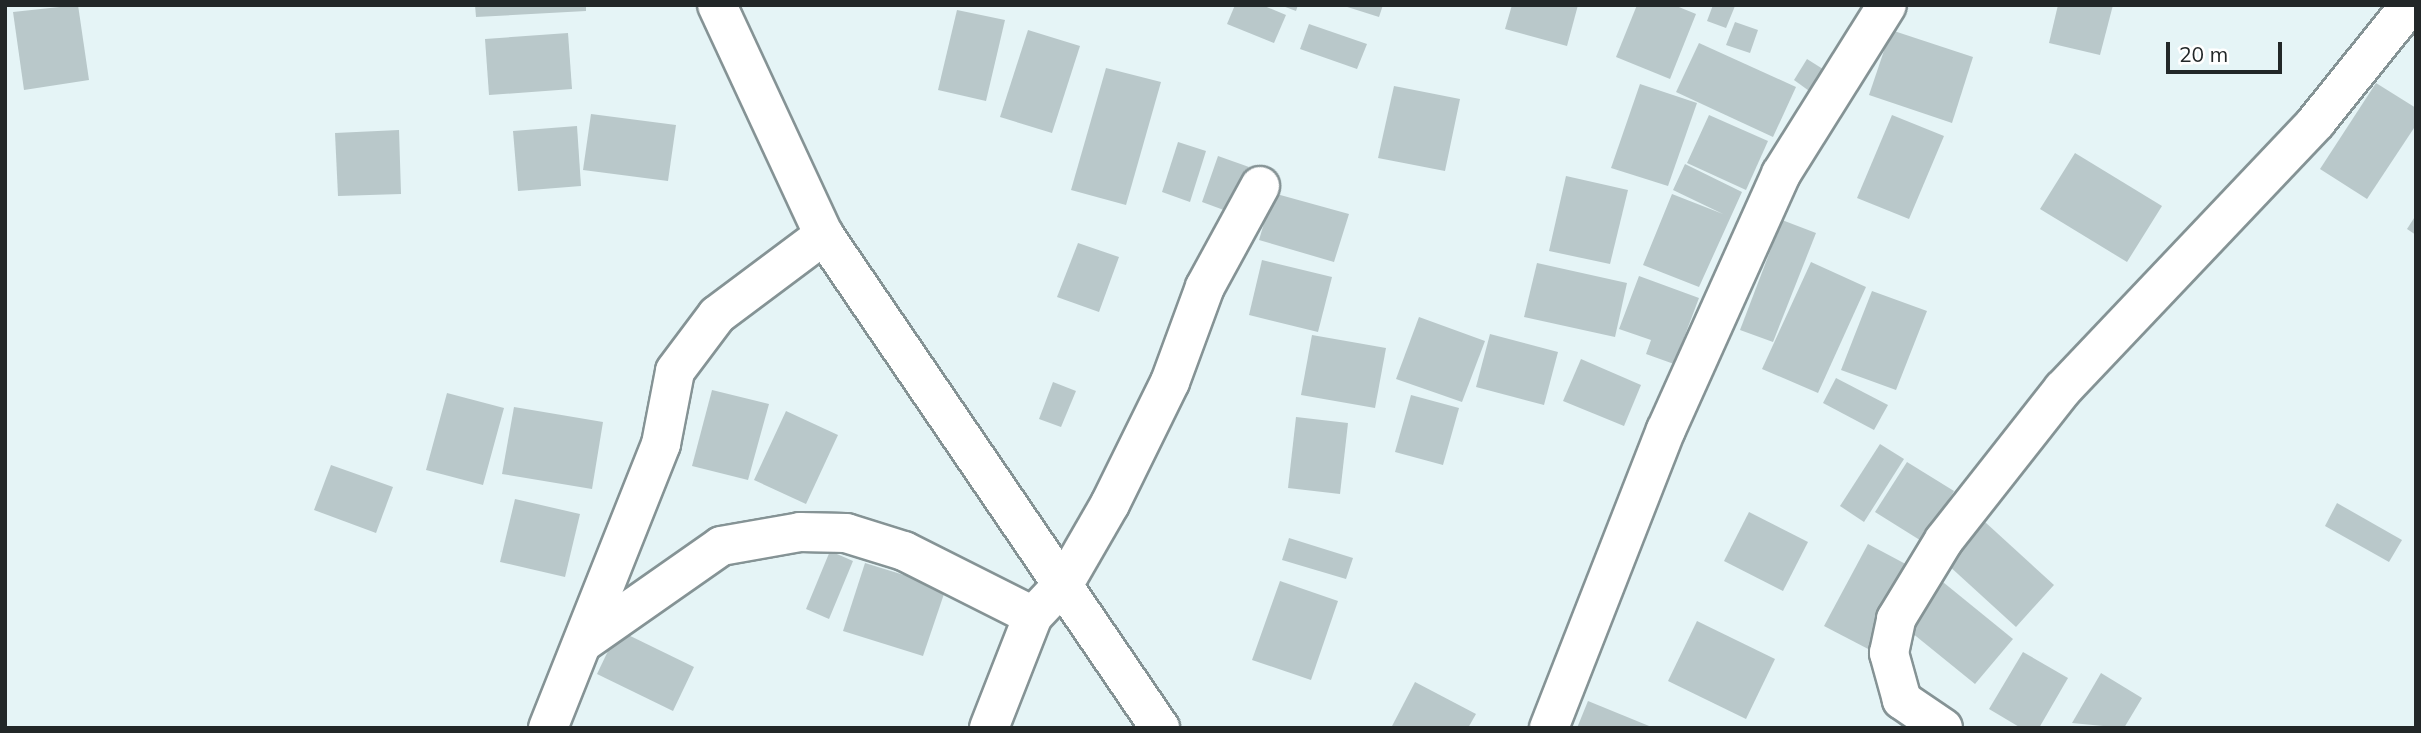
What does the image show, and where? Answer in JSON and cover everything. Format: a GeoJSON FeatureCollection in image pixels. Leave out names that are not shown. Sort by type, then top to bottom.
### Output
{"type":"FeatureCollection","features":[{"type":"Feature","properties":{"kind":"street"},"geometry":{"type":"LineString","coordinates":[[717,5],[824,235],[1065,582],[1160,728]]}},
{"type":"Feature","properties":{"kind":"street"},"geometry":{"type":"LineString","coordinates":[[1549,728],[1666,430],[1782,174],[1887,5]]}},
{"type":"Feature","properties":{"kind":"street"},"geometry":{"type":"LineString","coordinates":[[1943,728],[1902,699],[1889,653],[1896,620],[1944,540],[2063,389],[2316,122],[2410,5]]}},
{"type":"Feature","properties":{"kind":"street"},"geometry":{"type":"LineString","coordinates":[[989,728],[1033,616],[1065,582],[1134,457],[1205,287],[1260,186]]}},
{"type":"Feature","properties":{"kind":"street"},"geometry":{"type":"LineString","coordinates":[[548,728],[661,444],[675,371],[718,315],[824,235]]}},
{"type":"Feature","properties":{"kind":"street"},"geometry":{"type":"LineString","coordinates":[[584,642],[721,546],[800,532],[846,533],[904,551],[1033,616]]}},
{"type":"Feature","properties":{"kind":"building"},"geometry":{"type":"Polygon","coordinates":[[[78,5],[89,80],[24,90],[13,12],[78,5]]]}},
{"type":"Feature","properties":{"kind":"building"},"geometry":{"type":"Polygon","coordinates":[[[475,5],[586,5],[586,11],[476,17],[475,5]]]}},
{"type":"Feature","properties":{"kind":"building"},"geometry":{"type":"Polygon","coordinates":[[[1235,5],[1262,5],[1286,15],[1274,43],[1227,24],[1235,5]]]}},
{"type":"Feature","properties":{"kind":"building"},"geometry":{"type":"Polygon","coordinates":[[[1280,5],[1298,5],[1296,11],[1280,5]]]}},
{"type":"Feature","properties":{"kind":"building"},"geometry":{"type":"Polygon","coordinates":[[[1341,5],[1383,5],[1379,17],[1341,5]]]}},
{"type":"Feature","properties":{"kind":"building"},"geometry":{"type":"Polygon","coordinates":[[[1512,5],[1578,5],[1567,46],[1505,29],[1512,5]]]}},
{"type":"Feature","properties":{"kind":"building"},"geometry":{"type":"Polygon","coordinates":[[[1637,5],[1674,5],[1696,14],[1670,79],[1616,57],[1637,5]]]}},
{"type":"Feature","properties":{"kind":"building"},"geometry":{"type":"Polygon","coordinates":[[[1713,5],[1735,6],[1726,28],[1707,21],[1713,5]]]}},
{"type":"Feature","properties":{"kind":"building"},"geometry":{"type":"Polygon","coordinates":[[[2058,5],[2113,5],[2100,55],[2049,43],[2058,5]]]}},
{"type":"Feature","properties":{"kind":"building"},"geometry":{"type":"Polygon","coordinates":[[[957,10],[1005,20],[986,101],[938,90],[957,10]]]}},
{"type":"Feature","properties":{"kind":"building"},"geometry":{"type":"Polygon","coordinates":[[[1735,22],[1758,30],[1750,53],[1726,45],[1735,22]]]}},
{"type":"Feature","properties":{"kind":"building"},"geometry":{"type":"Polygon","coordinates":[[[1309,24],[1367,44],[1357,69],[1300,49],[1309,24]]]}},
{"type":"Feature","properties":{"kind":"building"},"geometry":{"type":"Polygon","coordinates":[[[1028,30],[1080,46],[1052,133],[1000,117],[1028,30]]]}},
{"type":"Feature","properties":{"kind":"building"},"geometry":{"type":"Polygon","coordinates":[[[1891,30],[1973,57],[1952,123],[1869,95],[1891,30]]]}},
{"type":"Feature","properties":{"kind":"building"},"geometry":{"type":"Polygon","coordinates":[[[568,33],[572,89],[489,95],[485,39],[568,33]]]}},
{"type":"Feature","properties":{"kind":"building"},"geometry":{"type":"Polygon","coordinates":[[[1699,43],[1796,87],[1773,137],[1676,92],[1699,43]]]}},
{"type":"Feature","properties":{"kind":"building"},"geometry":{"type":"Polygon","coordinates":[[[1807,59],[1826,71],[1812,93],[1794,80],[1807,59]]]}},
{"type":"Feature","properties":{"kind":"building"},"geometry":{"type":"Polygon","coordinates":[[[1106,68],[1161,82],[1126,205],[1071,190],[1106,68]]]}},
{"type":"Feature","properties":{"kind":"building"},"geometry":{"type":"Polygon","coordinates":[[[2376,83],[2416,108],[2416,125],[2367,199],[2320,169],[2376,83]]]}},
{"type":"Feature","properties":{"kind":"building"},"geometry":{"type":"Polygon","coordinates":[[[1640,84],[1697,103],[1668,186],[1611,168],[1640,84]]]}},
{"type":"Feature","properties":{"kind":"building"},"geometry":{"type":"Polygon","coordinates":[[[1394,86],[1460,99],[1445,171],[1378,158],[1394,86]]]}},
{"type":"Feature","properties":{"kind":"building"},"geometry":{"type":"Polygon","coordinates":[[[591,114],[676,125],[668,181],[583,170],[591,114]]]}},
{"type":"Feature","properties":{"kind":"building"},"geometry":{"type":"Polygon","coordinates":[[[1709,115],[1768,141],[1746,190],[1687,163],[1709,115]]]}},
{"type":"Feature","properties":{"kind":"building"},"geometry":{"type":"Polygon","coordinates":[[[1892,115],[1944,136],[1909,219],[1857,198],[1892,115]]]}},
{"type":"Feature","properties":{"kind":"building"},"geometry":{"type":"Polygon","coordinates":[[[577,126],[581,186],[518,191],[513,131],[577,126]]]}},
{"type":"Feature","properties":{"kind":"building"},"geometry":{"type":"Polygon","coordinates":[[[399,130],[401,194],[338,196],[335,133],[399,130]]]}},
{"type":"Feature","properties":{"kind":"building"},"geometry":{"type":"Polygon","coordinates":[[[1178,142],[1206,151],[1190,202],[1162,192],[1178,142]]]}},
{"type":"Feature","properties":{"kind":"building"},"geometry":{"type":"Polygon","coordinates":[[[2075,153],[2162,206],[2127,262],[2040,209],[2075,153]]]}},
{"type":"Feature","properties":{"kind":"building"},"geometry":{"type":"Polygon","coordinates":[[[1218,156],[1249,167],[1232,213],[1202,202],[1218,156]]]}},
{"type":"Feature","properties":{"kind":"building"},"geometry":{"type":"Polygon","coordinates":[[[1685,164],[1742,192],[1699,287],[1643,265],[1672,194],[1723,214],[1673,190],[1685,164]]]}},
{"type":"Feature","properties":{"kind":"building"},"geometry":{"type":"Polygon","coordinates":[[[1566,176],[1628,190],[1610,264],[1549,251],[1566,176]]]}},
{"type":"Feature","properties":{"kind":"building"},"geometry":{"type":"Polygon","coordinates":[[[1273,193],[1349,214],[1334,262],[1259,240],[1273,193]]]}},
{"type":"Feature","properties":{"kind":"building"},"geometry":{"type":"Polygon","coordinates":[[[2416,215],[2416,235],[2407,229],[2416,215]]]}},
{"type":"Feature","properties":{"kind":"building"},"geometry":{"type":"Polygon","coordinates":[[[1782,220],[1816,233],[1773,342],[1740,330],[1782,220]]]}},
{"type":"Feature","properties":{"kind":"building"},"geometry":{"type":"Polygon","coordinates":[[[1078,243],[1119,257],[1099,312],[1057,297],[1078,243]]]}},
{"type":"Feature","properties":{"kind":"building"},"geometry":{"type":"Polygon","coordinates":[[[1262,260],[1332,277],[1318,332],[1249,315],[1262,260]]]}},
{"type":"Feature","properties":{"kind":"building"},"geometry":{"type":"Polygon","coordinates":[[[1811,262],[1866,287],[1818,393],[1762,369],[1811,262]]]}},
{"type":"Feature","properties":{"kind":"building"},"geometry":{"type":"Polygon","coordinates":[[[1537,263],[1627,283],[1615,337],[1524,317],[1537,263]]]}},
{"type":"Feature","properties":{"kind":"building"},"geometry":{"type":"Polygon","coordinates":[[[1639,276],[1699,298],[1674,364],[1646,354],[1651,340],[1619,329],[1639,276]]]}},
{"type":"Feature","properties":{"kind":"building"},"geometry":{"type":"Polygon","coordinates":[[[1872,291],[1927,311],[1896,390],[1841,370],[1872,291]]]}},
{"type":"Feature","properties":{"kind":"building"},"geometry":{"type":"Polygon","coordinates":[[[1419,317],[1485,341],[1462,402],[1396,379],[1419,317]]]}},
{"type":"Feature","properties":{"kind":"building"},"geometry":{"type":"Polygon","coordinates":[[[1490,334],[1558,352],[1544,405],[1476,387],[1490,334]]]}},
{"type":"Feature","properties":{"kind":"building"},"geometry":{"type":"Polygon","coordinates":[[[1312,335],[1386,348],[1375,408],[1301,395],[1312,335]]]}},
{"type":"Feature","properties":{"kind":"building"},"geometry":{"type":"Polygon","coordinates":[[[1581,359],[1641,385],[1624,426],[1563,401],[1581,359]]]}},
{"type":"Feature","properties":{"kind":"building"},"geometry":{"type":"Polygon","coordinates":[[[1836,378],[1888,405],[1874,430],[1823,403],[1836,378]]]}},
{"type":"Feature","properties":{"kind":"building"},"geometry":{"type":"Polygon","coordinates":[[[1053,382],[1076,391],[1061,427],[1039,419],[1053,382]]]}},
{"type":"Feature","properties":{"kind":"building"},"geometry":{"type":"Polygon","coordinates":[[[712,390],[769,404],[748,480],[692,466],[712,390]]]}},
{"type":"Feature","properties":{"kind":"building"},"geometry":{"type":"Polygon","coordinates":[[[447,393],[504,408],[483,485],[426,470],[447,393]]]}},
{"type":"Feature","properties":{"kind":"building"},"geometry":{"type":"Polygon","coordinates":[[[1411,395],[1459,408],[1443,465],[1395,452],[1411,395]]]}},
{"type":"Feature","properties":{"kind":"building"},"geometry":{"type":"Polygon","coordinates":[[[514,407],[603,422],[592,489],[502,474],[514,407]]]}},
{"type":"Feature","properties":{"kind":"building"},"geometry":{"type":"Polygon","coordinates":[[[786,411],[838,435],[806,504],[754,480],[786,411]]]}},
{"type":"Feature","properties":{"kind":"building"},"geometry":{"type":"Polygon","coordinates":[[[1296,417],[1348,423],[1340,494],[1288,488],[1296,417]]]}},
{"type":"Feature","properties":{"kind":"building"},"geometry":{"type":"Polygon","coordinates":[[[1880,444],[1904,459],[1864,522],[1840,506],[1880,444]]]}},
{"type":"Feature","properties":{"kind":"building"},"geometry":{"type":"Polygon","coordinates":[[[1907,462],[1954,491],[1923,542],[1875,512],[1907,462]]]}},
{"type":"Feature","properties":{"kind":"building"},"geometry":{"type":"Polygon","coordinates":[[[331,465],[393,487],[376,533],[314,510],[331,465]]]}},
{"type":"Feature","properties":{"kind":"building"},"geometry":{"type":"Polygon","coordinates":[[[515,499],[580,514],[565,577],[500,562],[515,499]]]}},
{"type":"Feature","properties":{"kind":"building"},"geometry":{"type":"Polygon","coordinates":[[[2337,503],[2402,540],[2389,562],[2325,526],[2337,503]]]}},
{"type":"Feature","properties":{"kind":"building"},"geometry":{"type":"Polygon","coordinates":[[[1749,512],[1808,542],[1783,591],[1724,561],[1749,512]]]}},
{"type":"Feature","properties":{"kind":"building"},"geometry":{"type":"Polygon","coordinates":[[[1985,522],[2054,585],[2016,627],[1947,564],[1985,522]]]}},
{"type":"Feature","properties":{"kind":"building"},"geometry":{"type":"Polygon","coordinates":[[[1289,538],[1353,558],[1346,579],[1282,560],[1289,538]]]}},
{"type":"Feature","properties":{"kind":"building"},"geometry":{"type":"Polygon","coordinates":[[[1868,544],[1915,569],[1872,651],[1824,626],[1868,544]]]}},
{"type":"Feature","properties":{"kind":"building"},"geometry":{"type":"Polygon","coordinates":[[[830,551],[853,561],[829,619],[806,609],[830,551]]]}},
{"type":"Feature","properties":{"kind":"building"},"geometry":{"type":"Polygon","coordinates":[[[865,563],[946,588],[923,656],[843,631],[865,563]]]}},
{"type":"Feature","properties":{"kind":"building"},"geometry":{"type":"Polygon","coordinates":[[[1938,578],[2013,639],[1975,684],[1901,624],[1938,578]]]}},
{"type":"Feature","properties":{"kind":"building"},"geometry":{"type":"Polygon","coordinates":[[[1280,581],[1338,601],[1311,680],[1252,660],[1280,581]]]}},
{"type":"Feature","properties":{"kind":"building"},"geometry":{"type":"Polygon","coordinates":[[[1697,621],[1775,659],[1746,719],[1668,681],[1697,621]]]}},
{"type":"Feature","properties":{"kind":"building"},"geometry":{"type":"Polygon","coordinates":[[[618,630],[694,667],[673,711],[597,674],[618,630]]]}},
{"type":"Feature","properties":{"kind":"building"},"geometry":{"type":"Polygon","coordinates":[[[2023,652],[2068,678],[2039,728],[2021,728],[1989,709],[2023,652]]]}},
{"type":"Feature","properties":{"kind":"building"},"geometry":{"type":"Polygon","coordinates":[[[2101,673],[2142,698],[2124,728],[2072,723],[2101,673]]]}},
{"type":"Feature","properties":{"kind":"building"},"geometry":{"type":"Polygon","coordinates":[[[1415,682],[1476,714],[1468,728],[1391,728],[1415,682]]]}},
{"type":"Feature","properties":{"kind":"building"},"geometry":{"type":"Polygon","coordinates":[[[1588,701],[1654,728],[1577,728],[1588,701]]]}}]}
